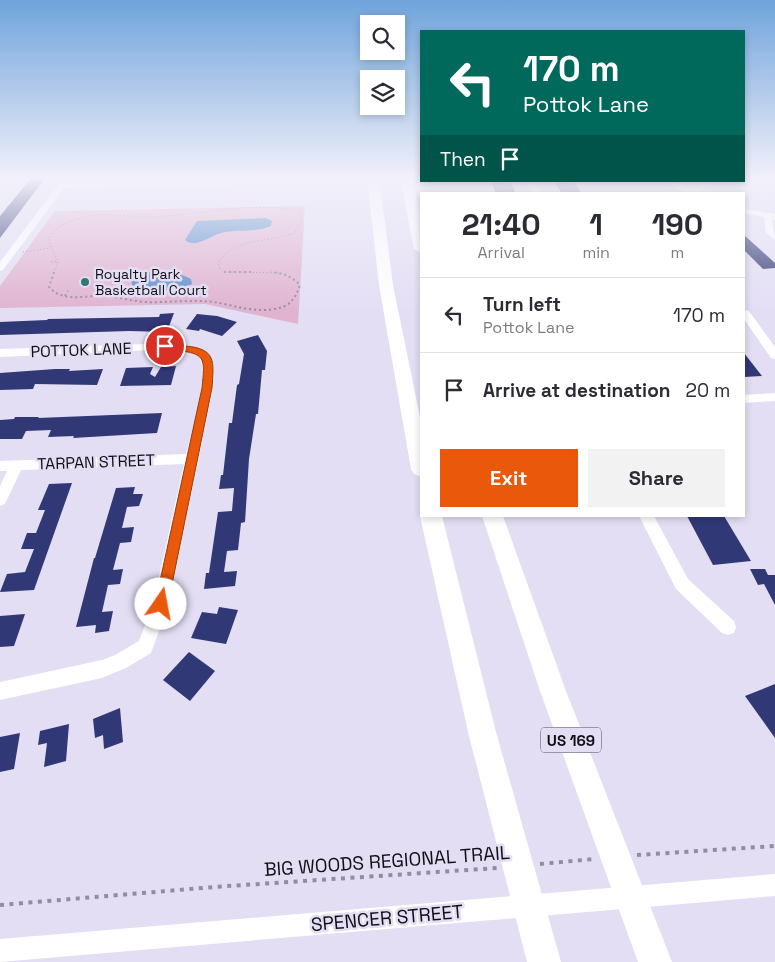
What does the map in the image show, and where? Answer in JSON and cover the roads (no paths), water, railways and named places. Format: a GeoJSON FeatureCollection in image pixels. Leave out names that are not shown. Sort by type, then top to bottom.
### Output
{"type":"FeatureCollection","features":[{"type":"Feature","properties":{"kind":"highway"},"geometry":{"type":"LineString","coordinates":[[378,222],[386,285],[407,405],[420,464]]}},
{"type":"Feature","properties":{"kind":"highway"},"geometry":{"type":"LineString","coordinates":[[415,222],[420,244]]}},
{"type":"Feature","properties":{"kind":"highway"},"geometry":{"type":"LineString","coordinates":[[431,517],[482,732],[544,962]]}},
{"type":"Feature","properties":{"kind":"highway","name":"US 169"},"geometry":{"type":"LineString","coordinates":[[492,517],[553,691],[655,962]]}},
{"type":"Feature","properties":{"kind":"street"},"geometry":{"type":"LineString","coordinates":[[0,268],[6,256],[33,222]]}},
{"type":"Feature","properties":{"kind":"street"},"geometry":{"type":"LineString","coordinates":[[771,222],[770,233],[775,237]]}},
{"type":"Feature","properties":{"kind":"street"},"geometry":{"type":"LineString","coordinates":[[745,313],[775,355]]}},
{"type":"Feature","properties":{"kind":"street","name":"POTTOK LANE"},"geometry":{"type":"LineString","coordinates":[[0,353],[165,346],[198,350],[204,354],[209,368],[207,388],[161,604],[150,632]]}},
{"type":"Feature","properties":{"kind":"street"},"geometry":{"type":"LineString","coordinates":[[745,398],[775,397]]}},
{"type":"Feature","properties":{"kind":"street","name":"TARPAN STREET"},"geometry":{"type":"LineString","coordinates":[[0,466],[191,459]]}},
{"type":"Feature","properties":{"kind":"street"},"geometry":{"type":"LineString","coordinates":[[0,500],[18,465]]}},
{"type":"Feature","properties":{"kind":"street"},"geometry":{"type":"LineString","coordinates":[[647,517],[682,584],[728,627]]}},
{"type":"Feature","properties":{"kind":"street"},"geometry":{"type":"LineString","coordinates":[[0,691],[102,669],[120,662],[145,647],[150,632]]}},
{"type":"Feature","properties":{"kind":"street","name":"SPENCER STREET"},"geometry":{"type":"LineString","coordinates":[[0,950],[775,885]]}},
{"type":"Feature","properties":{"kind":"water"},"geometry":{"type":"Polygon","coordinates":[[[196,222],[272,222],[271,226],[265,228],[221,233],[198,243],[185,240],[196,222]]]}},
{"type":"Feature","properties":{"kind":"water"},"geometry":{"type":"Polygon","coordinates":[[[146,272],[186,276],[191,279],[192,284],[185,287],[162,290],[132,285],[131,279],[136,275],[146,272]]]}},
{"type":"Feature","properties":{"kind":"place","name":"Royalty Park Basketball Court"},"geometry":{"type":"Point","coordinates":[85,282]}}]}
